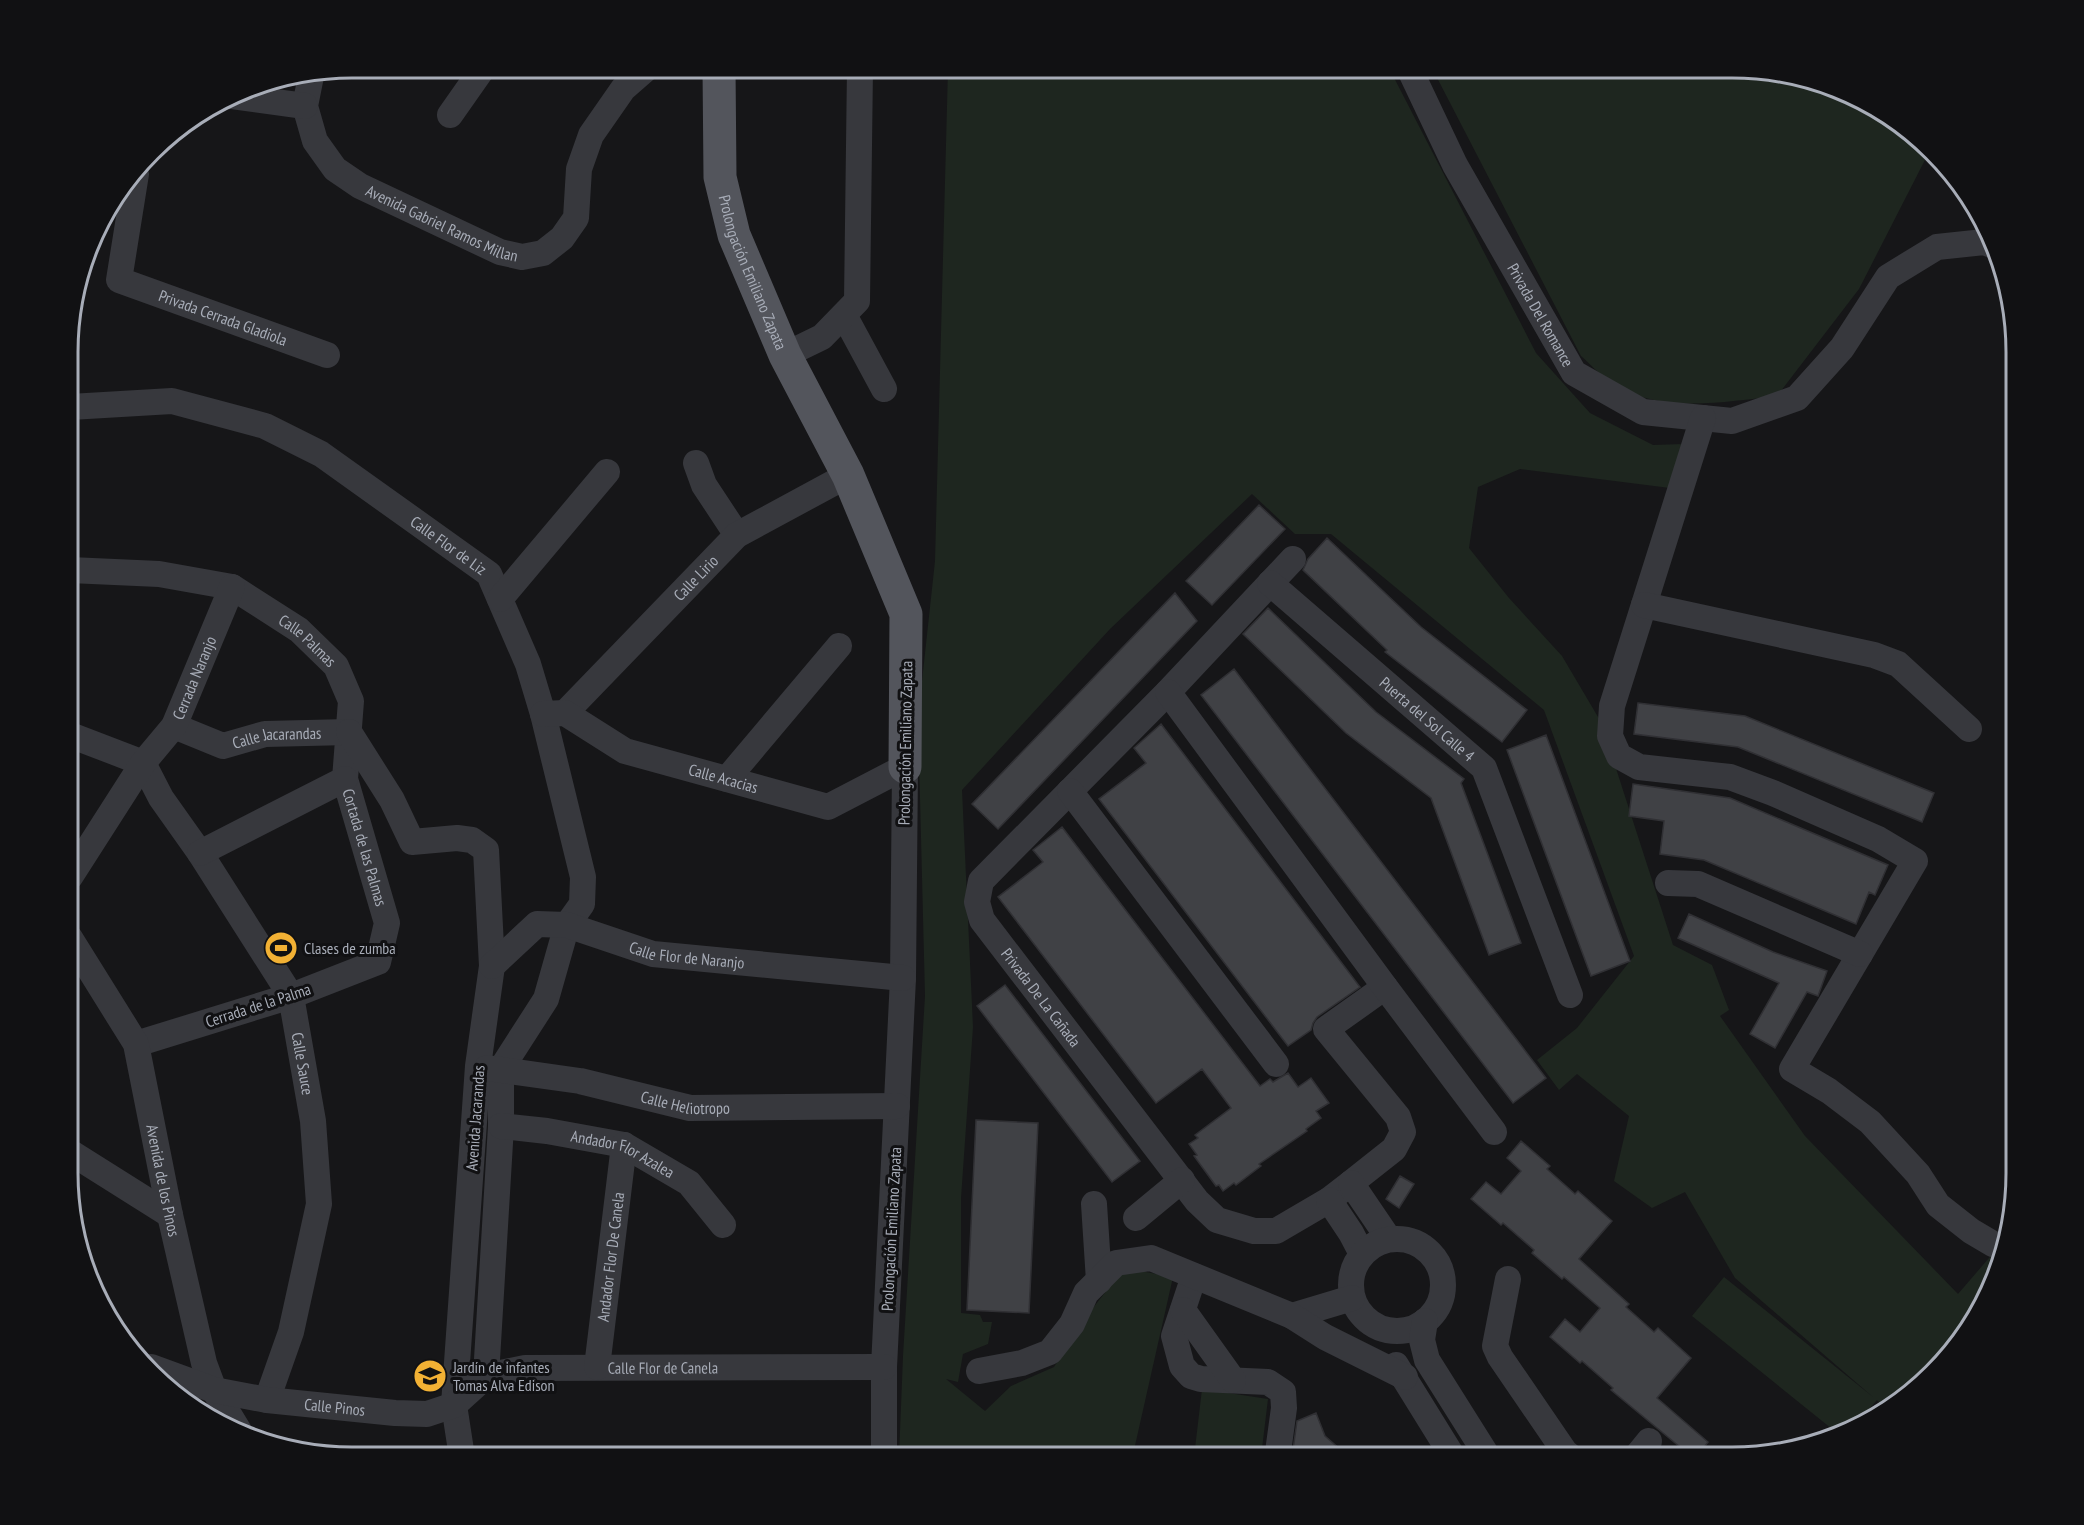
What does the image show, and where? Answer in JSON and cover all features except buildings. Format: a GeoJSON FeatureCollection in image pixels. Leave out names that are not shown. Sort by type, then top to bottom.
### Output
{"type":"FeatureCollection","features":[{"type":"Feature","properties":{"kind":"main road","name":"Prolongación Emiliano Zapata"},"geometry":{"type":"LineString","coordinates":[[718,78],[720,177],[734,235],[785,355],[848,475],[906,614],[905,767]]}},
{"type":"Feature","properties":{"kind":"street"},"geometry":{"type":"LineString","coordinates":[[450,115],[473,78]]}},
{"type":"Feature","properties":{"kind":"street","name":"Avenida Gabriel Ramos Millan"},"geometry":{"type":"LineString","coordinates":[[310,81],[305,106],[315,141],[335,169],[360,186],[500,252],[522,257],[543,253],[562,238],[576,218],[579,169],[591,135],[624,88],[636,78]]}},
{"type":"Feature","properties":{"kind":"street"},"geometry":{"type":"LineString","coordinates":[[785,355],[822,337],[857,301],[861,78]]}},
{"type":"Feature","properties":{"kind":"street","name":"Privada Del Romance"},"geometry":{"type":"LineString","coordinates":[[1413,78],[1455,165],[1574,373],[1643,412],[1732,421],[1797,398],[1842,348],[1888,277],[1937,247],[1983,242]]}},
{"type":"Feature","properties":{"kind":"street"},"geometry":{"type":"LineString","coordinates":[[249,98],[305,106]]}},
{"type":"Feature","properties":{"kind":"street","name":"Privada Cerrada Gladiola"},"geometry":{"type":"LineString","coordinates":[[134,186],[119,280],[327,355]]}},
{"type":"Feature","properties":{"kind":"street"},"geometry":{"type":"LineString","coordinates":[[844,315],[884,389]]}},
{"type":"Feature","properties":{"kind":"street","name":"Calle Flor de Liz"},"geometry":{"type":"LineString","coordinates":[[78,407],[172,401],[265,426],[321,454],[489,574],[528,664],[554,714],[583,878],[582,904],[567,925]]}},
{"type":"Feature","properties":{"kind":"street"},"geometry":{"type":"LineString","coordinates":[[1703,418],[1612,706],[1610,736],[1619,756],[1639,767],[1730,777],[1773,793],[1878,839],[1915,861],[1792,1069],[1829,1091],[1870,1122],[1917,1174],[1938,1205],[1971,1231],[1993,1244]]}},
{"type":"Feature","properties":{"kind":"street"},"geometry":{"type":"LineString","coordinates":[[696,463],[704,484],[737,536]]}},
{"type":"Feature","properties":{"kind":"street"},"geometry":{"type":"LineString","coordinates":[[500,599],[607,472]]}},
{"type":"Feature","properties":{"kind":"street","name":"Calle Lirio"},"geometry":{"type":"LineString","coordinates":[[554,714],[737,536],[848,475]]}},
{"type":"Feature","properties":{"kind":"street","name":"Privada De La Cañada"},"geometry":{"type":"LineString","coordinates":[[1293,559],[1168,692],[981,881],[977,902],[982,920],[1197,1201],[1217,1220],[1254,1231],[1276,1231],[1329,1200],[1394,1149],[1403,1132],[1398,1117],[1326,1029],[1385,987]]}},
{"type":"Feature","properties":{"kind":"street","name":"Calle Palmas"},"geometry":{"type":"LineString","coordinates":[[78,570],[159,574],[232,587],[299,630],[336,666],[351,701],[349,732]]}},
{"type":"Feature","properties":{"kind":"street","name":"Puerta del Sol Calle 4"},"geometry":{"type":"LineString","coordinates":[[1270,583],[1484,768],[1570,995]]}},
{"type":"Feature","properties":{"kind":"street","name":"Cerrada Naranjo"},"geometry":{"type":"LineString","coordinates":[[78,865],[143,763],[174,726],[232,587]]}},
{"type":"Feature","properties":{"kind":"street"},"geometry":{"type":"LineString","coordinates":[[1644,604],[1875,655],[1898,664],[1969,729]]}},
{"type":"Feature","properties":{"kind":"street"},"geometry":{"type":"LineString","coordinates":[[727,779],[839,646]]}},
{"type":"Feature","properties":{"kind":"street"},"geometry":{"type":"LineString","coordinates":[[1168,692],[1494,1132]]}},
{"type":"Feature","properties":{"kind":"street","name":"Calle Acacias"},"geometry":{"type":"LineString","coordinates":[[554,714],[625,751],[828,807],[905,767]]}},
{"type":"Feature","properties":{"kind":"street","name":"Calle Jacarandas"},"geometry":{"type":"LineString","coordinates":[[174,726],[224,746],[265,734],[349,732]]}},
{"type":"Feature","properties":{"kind":"street","name":"Cortada de las Palmas"},"geometry":{"type":"LineString","coordinates":[[349,732],[345,779],[387,923],[378,962]]}},
{"type":"Feature","properties":{"kind":"street","name":"Avenida Jacarandas"},"geometry":{"type":"LineString","coordinates":[[349,732],[392,800],[412,842],[457,838],[472,840],[486,850],[492,966],[489,1068],[454,1405],[460,1447]]}},
{"type":"Feature","properties":{"kind":"street"},"geometry":{"type":"LineString","coordinates":[[78,738],[143,763]]}},
{"type":"Feature","properties":{"kind":"street","name":"Calle Sauce"},"geometry":{"type":"LineString","coordinates":[[143,763],[161,798],[201,853],[291,996],[313,1121],[319,1204],[291,1332],[267,1400]]}},
{"type":"Feature","properties":{"kind":"street","name":"Prolongación Emiliano Zapata"},"geometry":{"type":"LineString","coordinates":[[884,1447],[884,1367],[903,978],[905,767]]}},
{"type":"Feature","properties":{"kind":"street"},"geometry":{"type":"LineString","coordinates":[[201,853],[345,779]]}},
{"type":"Feature","properties":{"kind":"street"},"geometry":{"type":"LineString","coordinates":[[1070,791],[1276,1064]]}},
{"type":"Feature","properties":{"kind":"street"},"geometry":{"type":"LineString","coordinates":[[1668,883],[1698,884],[1860,954]]}},
{"type":"Feature","properties":{"kind":"street","name":"Calle Flor de Naranjo"},"geometry":{"type":"LineString","coordinates":[[492,966],[537,924],[567,925],[653,954],[903,978]]}},
{"type":"Feature","properties":{"kind":"street","name":"Avenida Jacarandas"},"geometry":{"type":"LineString","coordinates":[[489,1068],[546,999],[567,925]]}},
{"type":"Feature","properties":{"kind":"street","name":"Avenida de los Pinos"},"geometry":{"type":"LineString","coordinates":[[78,951],[136,1044],[170,1215],[204,1362],[214,1390],[232,1419]]}},
{"type":"Feature","properties":{"kind":"street","name":"Cerrada de la Palma"},"geometry":{"type":"LineString","coordinates":[[136,1044],[291,996],[378,962]]}},
{"type":"Feature","properties":{"kind":"street","name":"Avenida Jacarandas"},"geometry":{"type":"LineString","coordinates":[[486,1376],[501,1126],[489,1068]]}},
{"type":"Feature","properties":{"kind":"street","name":"Calle Heliotropo"},"geometry":{"type":"LineString","coordinates":[[489,1068],[580,1081],[690,1108],[897,1106]]}},
{"type":"Feature","properties":{"kind":"street","name":"Andador Flor Azalea"},"geometry":{"type":"LineString","coordinates":[[501,1126],[547,1131],[624,1145],[689,1183],[723,1225]]}},
{"type":"Feature","properties":{"kind":"street","name":"Andador Flor De Canela"},"geometry":{"type":"LineString","coordinates":[[597,1367],[624,1145]]}},
{"type":"Feature","properties":{"kind":"street"},"geometry":{"type":"LineString","coordinates":[[78,1157],[170,1215]]}},
{"type":"Feature","properties":{"kind":"street"},"geometry":{"type":"LineString","coordinates":[[1136,1218],[1182,1180]]}},
{"type":"Feature","properties":{"kind":"street"},"geometry":{"type":"LineString","coordinates":[[1351,1183],[1389,1239]]}},
{"type":"Feature","properties":{"kind":"street"},"geometry":{"type":"LineString","coordinates":[[1329,1200],[1362,1254]]}},
{"type":"Feature","properties":{"kind":"street"},"geometry":{"type":"LineString","coordinates":[[1094,1204],[1099,1281]]}},
{"type":"Feature","properties":{"kind":"street"},"geometry":{"type":"LineString","coordinates":[[1357,1307],[1372,1324],[1383,1329],[1396,1331],[1409,1329],[1425,1321],[1434,1311],[1441,1297],[1443,1282],[1439,1267],[1431,1254],[1419,1244],[1404,1239],[1389,1239],[1374,1245],[1362,1254],[1354,1268],[1351,1283],[1357,1307],[1405,1377],[1447,1447]]}},
{"type":"Feature","properties":{"kind":"street"},"geometry":{"type":"LineString","coordinates":[[979,1371],[1022,1363],[1050,1352],[1072,1324],[1086,1293],[1116,1263],[1150,1258],[1292,1316],[1325,1337],[1405,1377]]}},
{"type":"Feature","properties":{"kind":"street"},"geometry":{"type":"LineString","coordinates":[[1194,1276],[1174,1336],[1182,1366],[1191,1376],[1201,1379],[1268,1382],[1283,1392],[1284,1408],[1279,1447]]}},
{"type":"Feature","properties":{"kind":"street"},"geometry":{"type":"LineString","coordinates":[[1508,1279],[1495,1346],[1506,1366],[1562,1447]]}},
{"type":"Feature","properties":{"kind":"street"},"geometry":{"type":"LineString","coordinates":[[1292,1316],[1357,1307]]}},
{"type":"Feature","properties":{"kind":"street"},"geometry":{"type":"LineString","coordinates":[[1183,1310],[1233,1380]]}},
{"type":"Feature","properties":{"kind":"street"},"geometry":{"type":"LineString","coordinates":[[1425,1321],[1422,1340],[1427,1360],[1482,1447]]}},
{"type":"Feature","properties":{"kind":"street","name":"Calle Flor de Canela"},"geometry":{"type":"LineString","coordinates":[[486,1376],[525,1368],[884,1367]]}},
{"type":"Feature","properties":{"kind":"street","name":"Calle Pinos"},"geometry":{"type":"LineString","coordinates":[[163,1372],[214,1390],[267,1400],[427,1414],[454,1405]]}},
{"type":"Feature","properties":{"kind":"street"},"geometry":{"type":"LineString","coordinates":[[454,1405],[486,1376]]}},
{"type":"Feature","properties":{"kind":"shaded area"},"geometry":{"type":"Polygon","coordinates":[[[948,78],[1394,78],[1536,353],[1590,413],[1653,445],[1683,444],[1670,488],[1520,469],[1478,487],[1469,548],[1509,598],[1562,656],[1601,722],[1673,945],[1712,965],[1729,1010],[1720,1016],[1805,1136],[1958,1294],[1994,1252],[1978,1294],[1949,1340],[1926,1367],[1899,1390],[1875,1406],[1879,1402],[1877,1400],[1868,1411],[1853,1419],[1831,1428],[1692,1316],[1724,1277],[1873,1397],[1735,1278],[1685,1192],[1652,1208],[1614,1181],[1629,1116],[1577,1074],[1559,1090],[1537,1060],[1577,1028],[1634,956],[1544,710],[1331,534],[1295,534],[1252,494],[1110,629],[962,790],[973,1027],[961,1198],[961,1313],[980,1315],[983,1322],[992,1322],[988,1344],[963,1354],[958,1382],[946,1379],[985,1411],[1011,1386],[1054,1367],[1086,1317],[1124,1268],[1173,1277],[1135,1447],[899,1447],[925,996],[918,718],[935,561],[948,78]]]}},
{"type":"Feature","properties":{"kind":"shaded area"},"geometry":{"type":"Polygon","coordinates":[[[1437,78],[1768,80],[1803,87],[1853,106],[1884,124],[1926,158],[1859,289],[1777,396],[1690,404],[1648,399],[1628,392],[1609,381],[1581,356],[1437,78]]]}},
{"type":"Feature","properties":{"kind":"shaded area"},"geometry":{"type":"Polygon","coordinates":[[[1202,1389],[1268,1399],[1262,1447],[1195,1447],[1202,1389]]]}},
{"type":"Feature","properties":{"kind":"place","name":"Clases de zumba"},"geometry":{"type":"Point","coordinates":[281,948]}},
{"type":"Feature","properties":{"kind":"place","name":"Jardín de infantes Tomas Alva Edison"},"geometry":{"type":"Point","coordinates":[430,1376]}}]}
